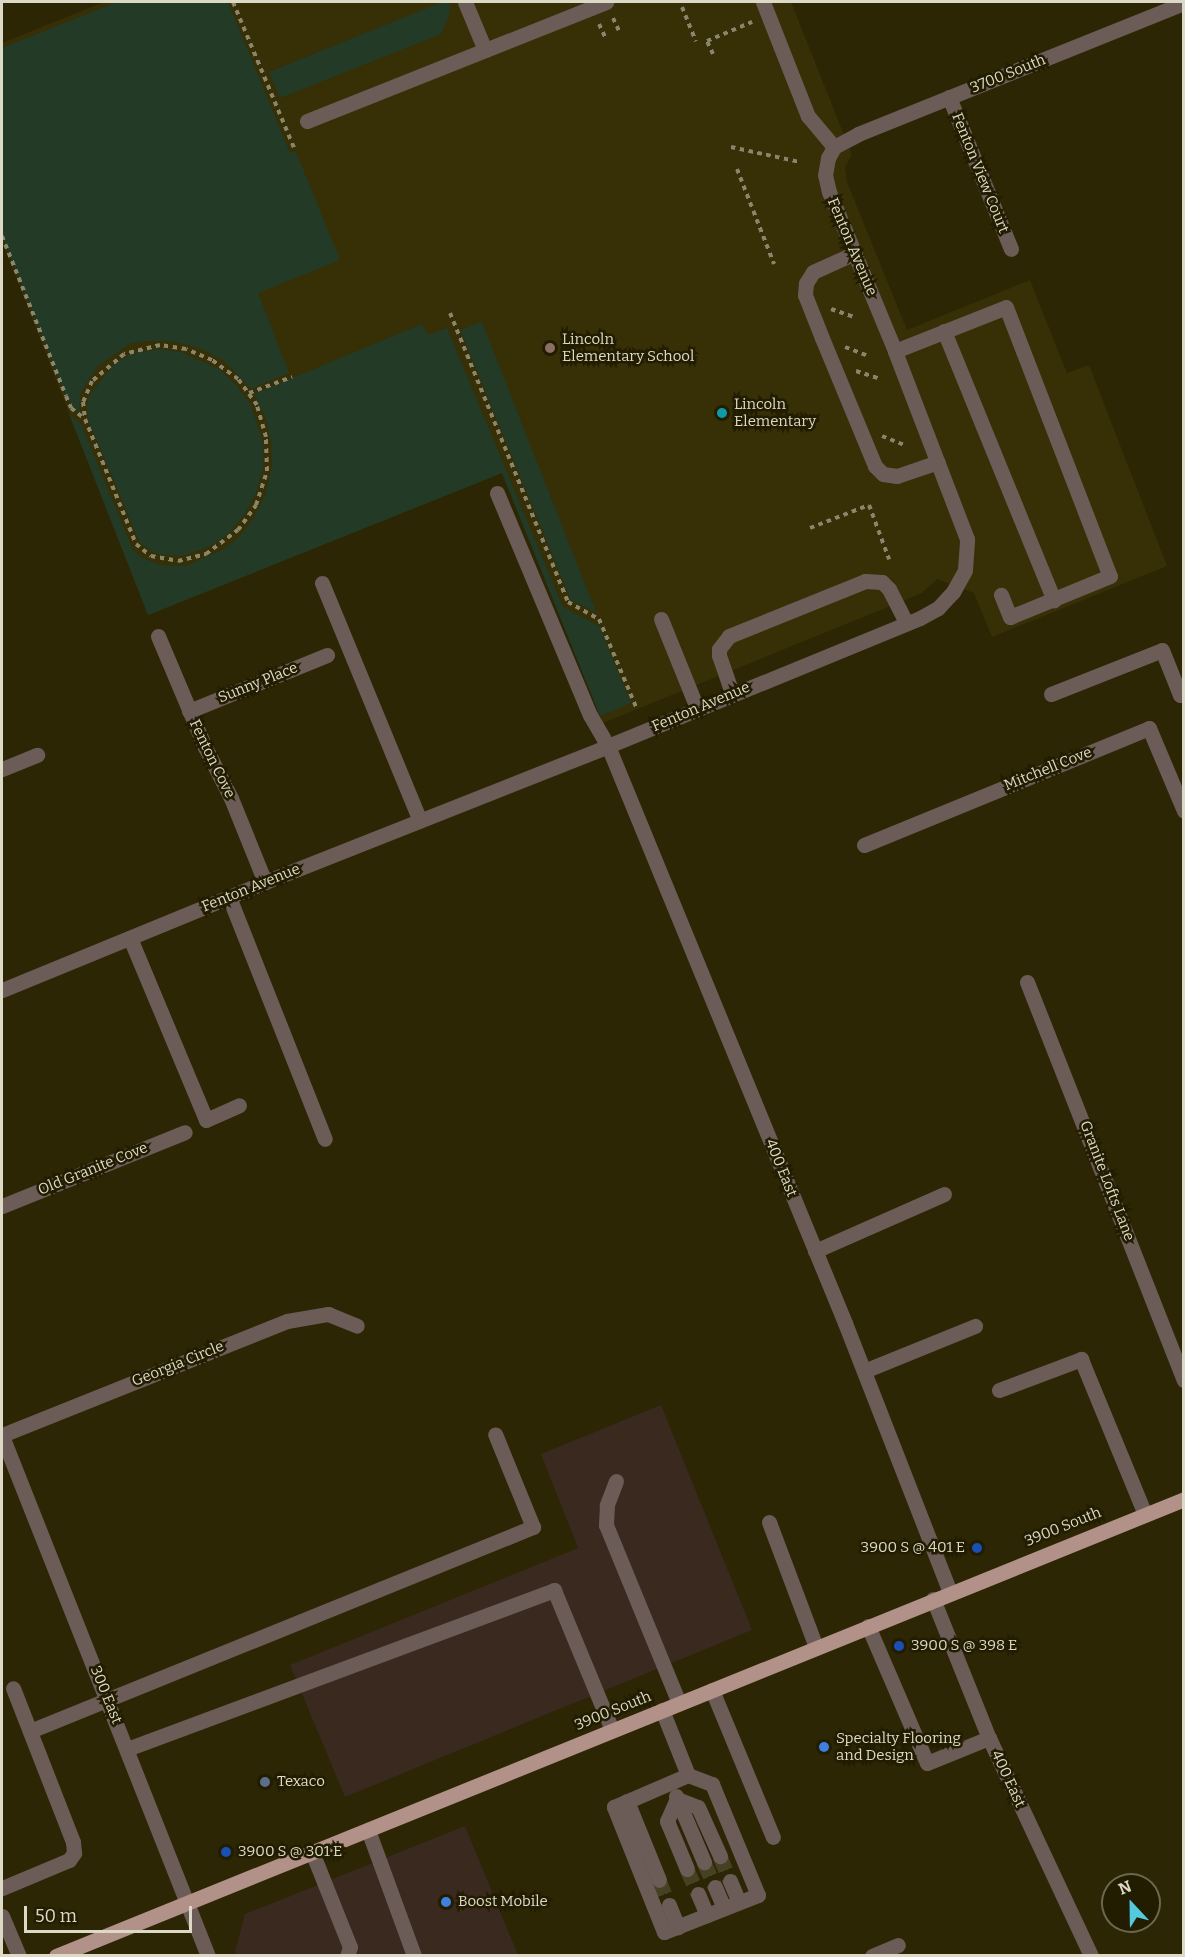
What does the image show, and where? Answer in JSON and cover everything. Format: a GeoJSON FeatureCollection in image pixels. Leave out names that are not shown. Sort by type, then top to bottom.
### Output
{"type":"FeatureCollection","features":[{"type":"Feature","properties":{"kind":"main road","name":"3900 South"},"geometry":{"type":"LineString","coordinates":[[56,1956],[1184,1499]]}},
{"type":"Feature","properties":{"kind":"street"},"geometry":{"type":"LineString","coordinates":[[465,2],[485,50]]}},
{"type":"Feature","properties":{"kind":"street"},"geometry":{"type":"LineString","coordinates":[[307,121],[606,2]]}},
{"type":"Feature","properties":{"kind":"street"},"geometry":{"type":"LineString","coordinates":[[763,2],[808,116],[834,147]]}},
{"type":"Feature","properties":{"kind":"street","name":"3700 South"},"geometry":{"type":"LineString","coordinates":[[834,147],[858,134],[1184,3]]}},
{"type":"Feature","properties":{"kind":"street","name":"Fenton View Court"},"geometry":{"type":"LineString","coordinates":[[949,98],[1011,249]]}},
{"type":"Feature","properties":{"kind":"street","name":"Fenton Avenue"},"geometry":{"type":"LineString","coordinates":[[2,990],[265,882],[608,746],[938,608],[953,592],[965,570],[967,539],[895,351],[829,192],[825,175],[828,158],[834,147]]}},
{"type":"Feature","properties":{"kind":"street"},"geometry":{"type":"LineString","coordinates":[[855,253],[813,272],[806,283],[805,295],[822,338],[875,466],[883,474],[897,476],[938,462]]}},
{"type":"Feature","properties":{"kind":"street"},"geometry":{"type":"LineString","coordinates":[[895,351],[1006,308],[1110,576],[1010,616],[1000,596]]}},
{"type":"Feature","properties":{"kind":"street"},"geometry":{"type":"LineString","coordinates":[[944,331],[1054,600]]}},
{"type":"Feature","properties":{"kind":"street","name":"400 East"},"geometry":{"type":"LineString","coordinates":[[497,493],[590,715],[608,746],[864,1371],[950,1592]]}},
{"type":"Feature","properties":{"kind":"street"},"geometry":{"type":"LineString","coordinates":[[732,693],[719,656],[723,642],[729,636],[865,581],[882,582],[889,589],[906,623]]}},
{"type":"Feature","properties":{"kind":"street"},"geometry":{"type":"LineString","coordinates":[[322,583],[420,821]]}},
{"type":"Feature","properties":{"kind":"street"},"geometry":{"type":"LineString","coordinates":[[661,619],[698,708]]}},
{"type":"Feature","properties":{"kind":"street","name":"Fenton Cove"},"geometry":{"type":"LineString","coordinates":[[158,636],[189,711],[231,798],[265,882]]}},
{"type":"Feature","properties":{"kind":"street"},"geometry":{"type":"LineString","coordinates":[[1051,694],[1162,650],[1180,695],[1184,693]]}},
{"type":"Feature","properties":{"kind":"street","name":"Sunny Place"},"geometry":{"type":"LineString","coordinates":[[189,711],[327,655]]}},
{"type":"Feature","properties":{"kind":"street","name":"Mitchell Cove"},"geometry":{"type":"LineString","coordinates":[[864,844],[1149,728],[1184,811]]}},
{"type":"Feature","properties":{"kind":"street"},"geometry":{"type":"LineString","coordinates":[[2,769],[37,755]]}},
{"type":"Feature","properties":{"kind":"street"},"geometry":{"type":"LineString","coordinates":[[229,897],[325,1139]]}},
{"type":"Feature","properties":{"kind":"street"},"geometry":{"type":"LineString","coordinates":[[130,938],[206,1120],[239,1105]]}},
{"type":"Feature","properties":{"kind":"street","name":"Granite Lofts Lane"},"geometry":{"type":"LineString","coordinates":[[1028,982],[1184,1380]]}},
{"type":"Feature","properties":{"kind":"street","name":"Old Granite Cove"},"geometry":{"type":"LineString","coordinates":[[2,1206],[185,1132]]}},
{"type":"Feature","properties":{"kind":"street"},"geometry":{"type":"LineString","coordinates":[[815,1251],[944,1194]]}},
{"type":"Feature","properties":{"kind":"street","name":"Georgia Circle"},"geometry":{"type":"LineString","coordinates":[[2,1435],[287,1321],[328,1314],[357,1326]]}},
{"type":"Feature","properties":{"kind":"street"},"geometry":{"type":"LineString","coordinates":[[864,1371],[975,1326]]}},
{"type":"Feature","properties":{"kind":"street"},"geometry":{"type":"LineString","coordinates":[[999,1390],[1081,1359],[1145,1514]]}},
{"type":"Feature","properties":{"kind":"street"},"geometry":{"type":"LineString","coordinates":[[30,1731],[533,1527],[495,1434]]}},
{"type":"Feature","properties":{"kind":"street","name":"300 East"},"geometry":{"type":"LineString","coordinates":[[2,1435],[208,1956]]}},
{"type":"Feature","properties":{"kind":"street"},"geometry":{"type":"LineString","coordinates":[[616,1481],[607,1505],[606,1525],[679,1703]]}},
{"type":"Feature","properties":{"kind":"street"},"geometry":{"type":"LineString","coordinates":[[769,1522],[816,1647]]}},
{"type":"Feature","properties":{"kind":"street"},"geometry":{"type":"LineString","coordinates":[[127,1749],[554,1590],[612,1730]]}},
{"type":"Feature","properties":{"kind":"street","name":"400 East"},"geometry":{"type":"LineString","coordinates":[[933,1599],[989,1738],[1091,1956]]}},
{"type":"Feature","properties":{"kind":"street"},"geometry":{"type":"LineString","coordinates":[[868,1626],[927,1763],[989,1738]]}},
{"type":"Feature","properties":{"kind":"street"},"geometry":{"type":"LineString","coordinates":[[2,1888],[69,1860],[74,1853],[73,1842],[13,1688]]}},
{"type":"Feature","properties":{"kind":"street"},"geometry":{"type":"LineString","coordinates":[[712,1690],[773,1837]]}},
{"type":"Feature","properties":{"kind":"street"},"geometry":{"type":"LineString","coordinates":[[662,1710],[688,1774],[712,1784],[758,1895],[664,1932],[614,1807],[688,1774]]}},
{"type":"Feature","properties":{"kind":"street"},"geometry":{"type":"LineString","coordinates":[[670,1782],[704,1862]]}},
{"type":"Feature","properties":{"kind":"street"},"geometry":{"type":"LineString","coordinates":[[677,1800],[699,1807],[720,1856]]}},
{"type":"Feature","properties":{"kind":"street"},"geometry":{"type":"LineString","coordinates":[[677,1800],[667,1821],[687,1869]]}},
{"type":"Feature","properties":{"kind":"street"},"geometry":{"type":"LineString","coordinates":[[627,1801],[659,1880]]}},
{"type":"Feature","properties":{"kind":"street"},"geometry":{"type":"LineString","coordinates":[[368,1830],[414,1956]]}},
{"type":"Feature","properties":{"kind":"street"},"geometry":{"type":"LineString","coordinates":[[312,1852],[350,1947],[347,1956]]}},
{"type":"Feature","properties":{"kind":"street"},"geometry":{"type":"LineString","coordinates":[[730,1881],[739,1902]]}},
{"type":"Feature","properties":{"kind":"street"},"geometry":{"type":"LineString","coordinates":[[715,1887],[724,1908]]}},
{"type":"Feature","properties":{"kind":"street"},"geometry":{"type":"LineString","coordinates":[[698,1894],[707,1915]]}},
{"type":"Feature","properties":{"kind":"street"},"geometry":{"type":"LineString","coordinates":[[669,1905],[678,1927]]}},
{"type":"Feature","properties":{"kind":"street"},"geometry":{"type":"LineString","coordinates":[[2,1916],[19,1956]]}},
{"type":"Feature","properties":{"kind":"street"},"geometry":{"type":"LineString","coordinates":[[872,1956],[898,1945]]}},
{"type":"Feature","properties":{"kind":"path"},"geometry":{"type":"LineString","coordinates":[[233,2],[294,148]]}},
{"type":"Feature","properties":{"kind":"path"},"geometry":{"type":"LineString","coordinates":[[682,7],[696,41]]}},
{"type":"Feature","properties":{"kind":"path"},"geometry":{"type":"LineString","coordinates":[[712,54],[707,41],[752,22]]}},
{"type":"Feature","properties":{"kind":"path"},"geometry":{"type":"LineString","coordinates":[[731,147],[800,162]]}},
{"type":"Feature","properties":{"kind":"path"},"geometry":{"type":"LineString","coordinates":[[737,169],[774,264]]}},
{"type":"Feature","properties":{"kind":"path"},"geometry":{"type":"LineString","coordinates":[[2,236],[69,402],[85,419]]}},
{"type":"Feature","properties":{"kind":"path"},"geometry":{"type":"LineString","coordinates":[[450,313],[568,602],[599,619],[636,707]]}},
{"type":"Feature","properties":{"kind":"path"},"geometry":{"type":"LineString","coordinates":[[160,345],[186,350],[212,360],[238,379],[257,405],[266,437],[267,471],[256,505],[238,530],[206,554],[178,561],[151,556],[136,544],[85,419],[83,402],[92,381],[124,354],[160,345]]}},
{"type":"Feature","properties":{"kind":"path"},"geometry":{"type":"LineString","coordinates":[[249,393],[292,377]]}},
{"type":"Feature","properties":{"kind":"path"},"geometry":{"type":"LineString","coordinates":[[810,528],[869,506],[889,559]]}},
{"type":"Feature","properties":{"kind":"shaded area","name":"Lincoln Elementary School"},"geometry":{"type":"Polygon","coordinates":[[[104,2],[791,2],[852,155],[845,167],[847,182],[907,330],[1030,280],[1067,373],[1089,365],[1167,566],[992,637],[974,593],[937,579],[922,593],[603,723],[502,473],[148,615],[2,241],[2,43],[104,2]]]}},
{"type":"Feature","properties":{"kind":"shaded area"},"geometry":{"type":"Polygon","coordinates":[[[661,1405],[752,1630],[345,1797],[290,1665],[578,1548],[541,1454],[661,1405]]]}},
{"type":"Feature","properties":{"kind":"shaded area"},"geometry":{"type":"Polygon","coordinates":[[[465,1826],[518,1955],[237,1956],[235,1951],[245,1914],[465,1826]]]}},
{"type":"Feature","properties":{"kind":"green space"},"geometry":{"type":"Polygon","coordinates":[[[117,2],[228,2],[290,153],[295,151],[340,260],[258,293],[289,373],[251,389],[224,361],[202,349],[172,341],[146,341],[129,344],[97,367],[81,392],[78,415],[66,396],[2,235],[2,48],[117,2]]]}},
{"type":"Feature","properties":{"kind":"green space"},"geometry":{"type":"Polygon","coordinates":[[[442,2],[449,2],[450,13],[441,34],[280,98],[269,72],[442,2]]]}},
{"type":"Feature","properties":{"kind":"green space"},"geometry":{"type":"Polygon","coordinates":[[[482,322],[596,612],[571,600],[460,330],[482,322]]]}},
{"type":"Feature","properties":{"kind":"green space"},"geometry":{"type":"Polygon","coordinates":[[[422,324],[428,335],[447,328],[563,607],[599,626],[631,703],[600,716],[502,473],[148,615],[69,414],[81,424],[133,550],[143,558],[161,565],[186,566],[224,549],[240,536],[253,519],[265,496],[272,466],[271,441],[265,416],[254,394],[422,324]]]}},
{"type":"Feature","properties":{"kind":"green space"},"geometry":{"type":"Polygon","coordinates":[[[157,349],[181,352],[219,369],[237,386],[251,405],[263,443],[263,469],[256,493],[245,514],[229,533],[211,546],[182,556],[157,554],[140,543],[88,419],[89,396],[114,364],[129,355],[157,349]]]}},
{"type":"Feature","properties":{"kind":"tunnel"},"geometry":{"type":"LineString","coordinates":[[720,1856],[730,1881]]}},
{"type":"Feature","properties":{"kind":"tunnel"},"geometry":{"type":"LineString","coordinates":[[704,1862],[715,1887]]}},
{"type":"Feature","properties":{"kind":"tunnel"},"geometry":{"type":"LineString","coordinates":[[687,1869],[698,1894]]}},
{"type":"Feature","properties":{"kind":"tunnel"},"geometry":{"type":"LineString","coordinates":[[659,1880],[669,1905]]}},
{"type":"Feature","properties":{"kind":"place","name":"Lincoln Elementary School"},"geometry":{"type":"Point","coordinates":[550,348]}},
{"type":"Feature","properties":{"kind":"place","name":"Lincoln Elementary"},"geometry":{"type":"Point","coordinates":[722,413]}},
{"type":"Feature","properties":{"kind":"place","name":"3900 S @ 401 E"},"geometry":{"type":"Point","coordinates":[977,1548]}},
{"type":"Feature","properties":{"kind":"place","name":"3900 S @ 398 E"},"geometry":{"type":"Point","coordinates":[899,1646]}},
{"type":"Feature","properties":{"kind":"place","name":"Specialty Flooring and Design"},"geometry":{"type":"Point","coordinates":[824,1747]}},
{"type":"Feature","properties":{"kind":"place","name":"Texaco"},"geometry":{"type":"Point","coordinates":[265,1782]}},
{"type":"Feature","properties":{"kind":"place","name":"3900 S @ 301 E"},"geometry":{"type":"Point","coordinates":[226,1852]}},
{"type":"Feature","properties":{"kind":"place","name":"Boost Mobile"},"geometry":{"type":"Point","coordinates":[446,1902]}}]}
